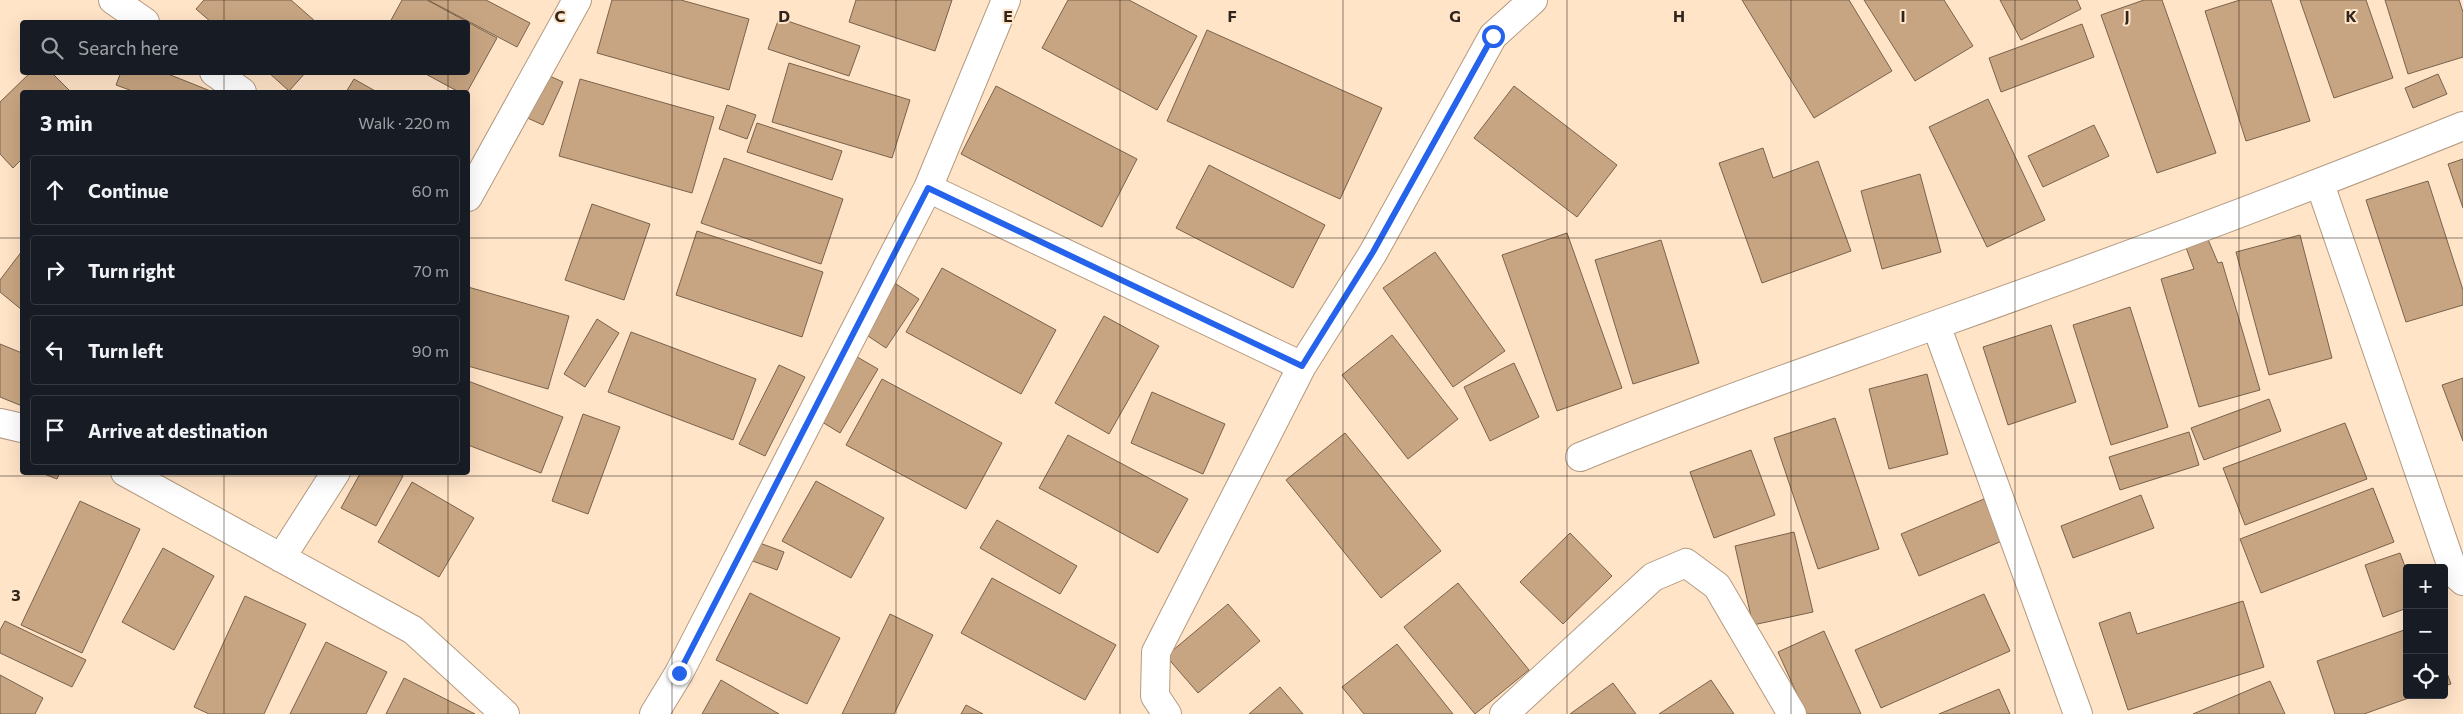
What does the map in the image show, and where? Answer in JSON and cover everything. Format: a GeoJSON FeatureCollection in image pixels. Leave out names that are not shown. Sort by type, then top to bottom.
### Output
{"type":"FeatureCollection","features":[{"type":"Feature","properties":{"kind":"street"},"geometry":{"type":"LineString","coordinates":[[113,0],[141,20]]}},
{"type":"Feature","properties":{"kind":"street"},"geometry":{"type":"LineString","coordinates":[[470,193],[577,0]]}},
{"type":"Feature","properties":{"kind":"street"},"geometry":{"type":"LineString","coordinates":[[654,714],[679,673],[928,188],[1006,0]]}},
{"type":"Feature","properties":{"kind":"street"},"geometry":{"type":"LineString","coordinates":[[1167,714],[1155,696],[1156,652],[1302,366],[1373,252],[1493,36],[1532,0]]}},
{"type":"Feature","properties":{"kind":"street"},"geometry":{"type":"LineString","coordinates":[[218,75],[239,90]]}},
{"type":"Feature","properties":{"kind":"street"},"geometry":{"type":"LineString","coordinates":[[1580,457],[1683,415],[1936,325],[2320,184],[2463,126]]}},
{"type":"Feature","properties":{"kind":"street"},"geometry":{"type":"LineString","coordinates":[[2320,184],[2454,573],[2463,581]]}},
{"type":"Feature","properties":{"kind":"street"},"geometry":{"type":"LineString","coordinates":[[928,188],[1302,366]]}},
{"type":"Feature","properties":{"kind":"street"},"geometry":{"type":"LineString","coordinates":[[1936,325],[2078,714]]}},
{"type":"Feature","properties":{"kind":"street"},"geometry":{"type":"LineString","coordinates":[[0,423],[20,428]]}},
{"type":"Feature","properties":{"kind":"street"},"geometry":{"type":"LineString","coordinates":[[130,475],[413,630],[505,714]]}},
{"type":"Feature","properties":{"kind":"street"},"geometry":{"type":"LineString","coordinates":[[281,558],[334,475]]}},
{"type":"Feature","properties":{"kind":"street"},"geometry":{"type":"LineString","coordinates":[[1504,714],[1653,577],[1686,563],[1717,586],[1792,714]]}},
{"type":"Feature","properties":{"kind":"building"},"geometry":{"type":"Polygon","coordinates":[[[204,0],[291,0],[314,20],[209,20],[196,9],[204,0]]]}},
{"type":"Feature","properties":{"kind":"building"},"geometry":{"type":"Polygon","coordinates":[[[402,0],[427,0],[464,20],[391,20],[402,0]]]}},
{"type":"Feature","properties":{"kind":"building"},"geometry":{"type":"Polygon","coordinates":[[[428,0],[486,0],[530,23],[517,47],[470,22],[470,20],[466,20],[428,0]]]}},
{"type":"Feature","properties":{"kind":"building"},"geometry":{"type":"Polygon","coordinates":[[[612,0],[681,0],[749,19],[729,90],[597,53],[612,0]]]}},
{"type":"Feature","properties":{"kind":"building"},"geometry":{"type":"Polygon","coordinates":[[[856,0],[952,0],[935,51],[849,22],[856,0]]]}},
{"type":"Feature","properties":{"kind":"building"},"geometry":{"type":"Polygon","coordinates":[[[1068,0],[1129,0],[1197,36],[1157,110],[1042,48],[1068,0]]]}},
{"type":"Feature","properties":{"kind":"building"},"geometry":{"type":"Polygon","coordinates":[[[1742,0],[1849,0],[1892,71],[1814,118],[1742,0]]]}},
{"type":"Feature","properties":{"kind":"building"},"geometry":{"type":"Polygon","coordinates":[[[1864,0],[1944,0],[1973,46],[1915,81],[1864,0]]]}},
{"type":"Feature","properties":{"kind":"building"},"geometry":{"type":"Polygon","coordinates":[[[2000,0],[2077,0],[2081,9],[2021,40],[2000,0]]]}},
{"type":"Feature","properties":{"kind":"building"},"geometry":{"type":"Polygon","coordinates":[[[2144,0],[2162,0],[2216,153],[2157,173],[2101,15],[2144,0]]]}},
{"type":"Feature","properties":{"kind":"building"},"geometry":{"type":"Polygon","coordinates":[[[2240,0],[2271,0],[2310,121],[2246,141],[2205,11],[2240,0]]]}},
{"type":"Feature","properties":{"kind":"building"},"geometry":{"type":"Polygon","coordinates":[[[2300,0],[2366,0],[2393,78],[2334,98],[2300,0]]]}},
{"type":"Feature","properties":{"kind":"building"},"geometry":{"type":"Polygon","coordinates":[[[2385,0],[2459,0],[2463,12],[2463,57],[2408,74],[2385,0]]]}},
{"type":"Feature","properties":{"kind":"building"},"geometry":{"type":"Polygon","coordinates":[[[779,18],[860,46],[849,76],[768,49],[779,18]]]}},
{"type":"Feature","properties":{"kind":"building"},"geometry":{"type":"Polygon","coordinates":[[[470,23],[497,38],[468,90],[455,90],[428,75],[470,75],[470,23]]]}},
{"type":"Feature","properties":{"kind":"building"},"geometry":{"type":"Polygon","coordinates":[[[2082,24],[2094,57],[2001,92],[1989,58],[2082,24]]]}},
{"type":"Feature","properties":{"kind":"building"},"geometry":{"type":"Polygon","coordinates":[[[1207,30],[1382,108],[1340,199],[1167,121],[1207,30]]]}},
{"type":"Feature","properties":{"kind":"building"},"geometry":{"type":"Polygon","coordinates":[[[789,63],[910,100],[892,158],[772,122],[789,63]]]}},
{"type":"Feature","properties":{"kind":"building"},"geometry":{"type":"Polygon","coordinates":[[[543,73],[563,82],[543,125],[523,116],[543,73]]]}},
{"type":"Feature","properties":{"kind":"building"},"geometry":{"type":"Polygon","coordinates":[[[2438,74],[2447,94],[2413,108],[2405,88],[2438,74]]]}},
{"type":"Feature","properties":{"kind":"building"},"geometry":{"type":"Polygon","coordinates":[[[28,75],[54,75],[69,90],[20,90],[20,161],[13,168],[0,154],[0,102],[28,75]]]}},
{"type":"Feature","properties":{"kind":"building"},"geometry":{"type":"Polygon","coordinates":[[[120,75],[170,75],[208,90],[130,90],[116,85],[120,75]]]}},
{"type":"Feature","properties":{"kind":"building"},"geometry":{"type":"Polygon","coordinates":[[[271,75],[303,75],[288,90],[271,75]]]}},
{"type":"Feature","properties":{"kind":"building"},"geometry":{"type":"Polygon","coordinates":[[[354,79],[373,90],[347,90],[354,79]]]}},
{"type":"Feature","properties":{"kind":"building"},"geometry":{"type":"Polygon","coordinates":[[[580,79],[714,117],[692,193],[559,156],[580,79]]]}},
{"type":"Feature","properties":{"kind":"building"},"geometry":{"type":"Polygon","coordinates":[[[996,86],[1137,159],[1102,227],[961,154],[996,86]]]}},
{"type":"Feature","properties":{"kind":"building"},"geometry":{"type":"Polygon","coordinates":[[[1514,86],[1617,165],[1577,217],[1474,138],[1514,86]]]}},
{"type":"Feature","properties":{"kind":"building"},"geometry":{"type":"Polygon","coordinates":[[[1988,99],[2045,220],[1987,247],[1929,127],[1988,99]]]}},
{"type":"Feature","properties":{"kind":"building"},"geometry":{"type":"Polygon","coordinates":[[[727,105],[756,115],[747,139],[719,129],[727,105]]]}},
{"type":"Feature","properties":{"kind":"building"},"geometry":{"type":"Polygon","coordinates":[[[757,123],[842,151],[832,180],[747,152],[757,123]]]}},
{"type":"Feature","properties":{"kind":"building"},"geometry":{"type":"Polygon","coordinates":[[[2094,125],[2109,156],[2043,187],[2028,156],[2094,125]]]}},
{"type":"Feature","properties":{"kind":"building"},"geometry":{"type":"Polygon","coordinates":[[[1763,148],[1773,178],[1818,161],[1851,251],[1762,283],[1719,163],[1763,148]]]}},
{"type":"Feature","properties":{"kind":"building"},"geometry":{"type":"Polygon","coordinates":[[[724,158],[843,199],[821,264],[701,223],[724,158]]]}},
{"type":"Feature","properties":{"kind":"building"},"geometry":{"type":"Polygon","coordinates":[[[2463,159],[2463,208],[2448,164],[2463,159]]]}},
{"type":"Feature","properties":{"kind":"building"},"geometry":{"type":"Polygon","coordinates":[[[1209,165],[1325,225],[1293,288],[1176,228],[1209,165]]]}},
{"type":"Feature","properties":{"kind":"building"},"geometry":{"type":"Polygon","coordinates":[[[1920,174],[1941,252],[1882,269],[1861,191],[1920,174]]]}},
{"type":"Feature","properties":{"kind":"building"},"geometry":{"type":"Polygon","coordinates":[[[2428,181],[2463,290],[2463,305],[2406,322],[2366,200],[2428,181]]]}},
{"type":"Feature","properties":{"kind":"building"},"geometry":{"type":"Polygon","coordinates":[[[592,204],[650,224],[624,300],[565,280],[592,204]]]}},
{"type":"Feature","properties":{"kind":"building"},"geometry":{"type":"Polygon","coordinates":[[[697,231],[823,272],[802,337],[676,295],[697,231]]]}},
{"type":"Feature","properties":{"kind":"building"},"geometry":{"type":"Polygon","coordinates":[[[1567,233],[1622,388],[1557,411],[1502,255],[1567,233]]]}},
{"type":"Feature","properties":{"kind":"building"},"geometry":{"type":"Polygon","coordinates":[[[2300,235],[2332,358],[2269,375],[2236,252],[2300,235]]]}},
{"type":"Feature","properties":{"kind":"building"},"geometry":{"type":"Polygon","coordinates":[[[2207,237],[2218,263],[2222,262],[2260,390],[2199,407],[2161,279],[2194,269],[2185,245],[2207,237]]]}},
{"type":"Feature","properties":{"kind":"building"},"geometry":{"type":"Polygon","coordinates":[[[1661,240],[1699,363],[1633,384],[1595,260],[1661,240]]]}},
{"type":"Feature","properties":{"kind":"building"},"geometry":{"type":"Polygon","coordinates":[[[1435,252],[1505,351],[1453,387],[1383,288],[1435,252]]]}},
{"type":"Feature","properties":{"kind":"building"},"geometry":{"type":"Polygon","coordinates":[[[20,254],[20,308],[0,292],[0,280],[20,254]]]}},
{"type":"Feature","properties":{"kind":"building"},"geometry":{"type":"Polygon","coordinates":[[[942,268],[1056,330],[1021,394],[906,332],[942,268]]]}},
{"type":"Feature","properties":{"kind":"building"},"geometry":{"type":"Polygon","coordinates":[[[893,282],[919,299],[886,348],[859,330],[893,282]]]}},
{"type":"Feature","properties":{"kind":"building"},"geometry":{"type":"Polygon","coordinates":[[[470,288],[569,316],[548,389],[470,367],[470,288]]]}},
{"type":"Feature","properties":{"kind":"building"},"geometry":{"type":"Polygon","coordinates":[[[2130,307],[2168,427],[2111,445],[2073,325],[2130,307]]]}},
{"type":"Feature","properties":{"kind":"building"},"geometry":{"type":"Polygon","coordinates":[[[1104,316],[1159,346],[1109,434],[1055,403],[1104,316]]]}},
{"type":"Feature","properties":{"kind":"building"},"geometry":{"type":"Polygon","coordinates":[[[597,319],[619,333],[585,387],[564,374],[597,319]]]}},
{"type":"Feature","properties":{"kind":"building"},"geometry":{"type":"Polygon","coordinates":[[[2051,325],[2076,402],[2008,425],[1983,347],[2051,325]]]}},
{"type":"Feature","properties":{"kind":"building"},"geometry":{"type":"Polygon","coordinates":[[[631,332],[756,379],[733,440],[608,392],[631,332]]]}},
{"type":"Feature","properties":{"kind":"building"},"geometry":{"type":"Polygon","coordinates":[[[1392,335],[1458,419],[1408,459],[1342,375],[1392,335]]]}},
{"type":"Feature","properties":{"kind":"building"},"geometry":{"type":"Polygon","coordinates":[[[0,344],[20,352],[20,405],[0,397],[0,344]]]}},
{"type":"Feature","properties":{"kind":"building"},"geometry":{"type":"Polygon","coordinates":[[[852,354],[878,369],[840,433],[814,417],[852,354]]]}},
{"type":"Feature","properties":{"kind":"building"},"geometry":{"type":"Polygon","coordinates":[[[1514,363],[1539,417],[1490,441],[1464,387],[1514,363]]]}},
{"type":"Feature","properties":{"kind":"building"},"geometry":{"type":"Polygon","coordinates":[[[779,365],[805,377],[765,456],[739,444],[779,365]]]}},
{"type":"Feature","properties":{"kind":"building"},"geometry":{"type":"Polygon","coordinates":[[[1927,374],[1948,454],[1889,469],[1869,389],[1927,374]]]}},
{"type":"Feature","properties":{"kind":"building"},"geometry":{"type":"Polygon","coordinates":[[[2463,378],[2463,441],[2442,385],[2463,378]]]}},
{"type":"Feature","properties":{"kind":"building"},"geometry":{"type":"Polygon","coordinates":[[[882,379],[1002,443],[966,509],[846,445],[882,379]]]}},
{"type":"Feature","properties":{"kind":"building"},"geometry":{"type":"Polygon","coordinates":[[[470,382],[563,417],[541,473],[470,446],[470,382]]]}},
{"type":"Feature","properties":{"kind":"building"},"geometry":{"type":"Polygon","coordinates":[[[1152,392],[1225,424],[1203,474],[1131,443],[1152,392]]]}},
{"type":"Feature","properties":{"kind":"building"},"geometry":{"type":"Polygon","coordinates":[[[2269,399],[2281,431],[2204,460],[2191,428],[2269,399]]]}},
{"type":"Feature","properties":{"kind":"building"},"geometry":{"type":"Polygon","coordinates":[[[583,414],[620,427],[588,514],[552,501],[583,414]]]}},
{"type":"Feature","properties":{"kind":"building"},"geometry":{"type":"Polygon","coordinates":[[[1835,418],[1879,549],[1818,569],[1774,438],[1835,418]]]}},
{"type":"Feature","properties":{"kind":"building"},"geometry":{"type":"Polygon","coordinates":[[[2345,423],[2367,479],[2245,525],[2223,468],[2345,423]]]}},
{"type":"Feature","properties":{"kind":"building"},"geometry":{"type":"Polygon","coordinates":[[[2189,432],[2199,465],[2120,490],[2109,457],[2189,432]]]}},
{"type":"Feature","properties":{"kind":"building"},"geometry":{"type":"Polygon","coordinates":[[[1345,433],[1441,551],[1381,598],[1286,480],[1345,433]]]}},
{"type":"Feature","properties":{"kind":"building"},"geometry":{"type":"Polygon","coordinates":[[[1068,435],[1188,499],[1158,553],[1039,488],[1068,435]]]}},
{"type":"Feature","properties":{"kind":"building"},"geometry":{"type":"Polygon","coordinates":[[[1751,450],[1775,515],[1714,538],[1690,472],[1751,450]]]}},
{"type":"Feature","properties":{"kind":"building"},"geometry":{"type":"Polygon","coordinates":[[[47,475],[59,475],[57,479],[47,475]]]}},
{"type":"Feature","properties":{"kind":"building"},"geometry":{"type":"Polygon","coordinates":[[[359,475],[403,476],[376,526],[341,508],[359,475]]]}},
{"type":"Feature","properties":{"kind":"building"},"geometry":{"type":"Polygon","coordinates":[[[816,481],[884,518],[851,578],[782,541],[816,481]]]}},
{"type":"Feature","properties":{"kind":"building"},"geometry":{"type":"Polygon","coordinates":[[[412,482],[474,518],[439,577],[378,542],[412,482]]]}},
{"type":"Feature","properties":{"kind":"building"},"geometry":{"type":"Polygon","coordinates":[[[2373,488],[2394,542],[2261,593],[2240,539],[2373,488]]]}},
{"type":"Feature","properties":{"kind":"building"},"geometry":{"type":"Polygon","coordinates":[[[2141,495],[2154,528],[2073,558],[2061,526],[2141,495]]]}},
{"type":"Feature","properties":{"kind":"building"},"geometry":{"type":"Polygon","coordinates":[[[1984,499],[2002,541],[1919,576],[1901,534],[1984,499]]]}},
{"type":"Feature","properties":{"kind":"building"},"geometry":{"type":"Polygon","coordinates":[[[80,501],[140,529],[82,653],[21,625],[80,501]]]}},
{"type":"Feature","properties":{"kind":"building"},"geometry":{"type":"Polygon","coordinates":[[[997,520],[1077,566],[1060,594],[980,548],[997,520]]]}},
{"type":"Feature","properties":{"kind":"building"},"geometry":{"type":"Polygon","coordinates":[[[1794,532],[1813,612],[1753,625],[1735,546],[1794,532]]]}},
{"type":"Feature","properties":{"kind":"building"},"geometry":{"type":"Polygon","coordinates":[[[1570,533],[1612,576],[1563,624],[1520,582],[1570,533]]]}},
{"type":"Feature","properties":{"kind":"building"},"geometry":{"type":"Polygon","coordinates":[[[757,542],[784,552],[777,570],[750,560],[757,542]]]}},
{"type":"Feature","properties":{"kind":"building"},"geometry":{"type":"Polygon","coordinates":[[[163,548],[214,576],[174,650],[122,622],[163,548]]]}},
{"type":"Feature","properties":{"kind":"building"},"geometry":{"type":"Polygon","coordinates":[[[2400,553],[2404,564],[2403,610],[2383,617],[2365,565],[2400,553]]]}},
{"type":"Feature","properties":{"kind":"building"},"geometry":{"type":"Polygon","coordinates":[[[992,578],[1116,645],[1085,700],[961,633],[992,578]]]}},
{"type":"Feature","properties":{"kind":"building"},"geometry":{"type":"Polygon","coordinates":[[[1458,583],[1529,670],[1475,714],[1404,627],[1458,583]]]}},
{"type":"Feature","properties":{"kind":"building"},"geometry":{"type":"Polygon","coordinates":[[[750,593],[840,638],[807,704],[716,660],[750,593]]]}},
{"type":"Feature","properties":{"kind":"building"},"geometry":{"type":"Polygon","coordinates":[[[1984,594],[2010,651],[1881,708],[1855,650],[1984,594]]]}},
{"type":"Feature","properties":{"kind":"building"},"geometry":{"type":"Polygon","coordinates":[[[245,596],[306,624],[264,714],[209,714],[194,707],[245,596]]]}},
{"type":"Feature","properties":{"kind":"building"},"geometry":{"type":"Polygon","coordinates":[[[2243,601],[2264,667],[2128,710],[2099,623],[2130,612],[2137,634],[2243,601]]]}},
{"type":"Feature","properties":{"kind":"building"},"geometry":{"type":"Polygon","coordinates":[[[1228,604],[1260,641],[1198,693],[1166,656],[1228,604]]]}},
{"type":"Feature","properties":{"kind":"building"},"geometry":{"type":"Polygon","coordinates":[[[890,614],[933,635],[894,714],[842,714],[890,614]]]}},
{"type":"Feature","properties":{"kind":"building"},"geometry":{"type":"Polygon","coordinates":[[[5,621],[86,660],[72,687],[0,653],[0,630],[5,621]]]}},
{"type":"Feature","properties":{"kind":"building"},"geometry":{"type":"Polygon","coordinates":[[[2403,630],[2403,699],[2406,699],[2364,714],[2335,714],[2317,661],[2403,630]]]}},
{"type":"Feature","properties":{"kind":"building"},"geometry":{"type":"Polygon","coordinates":[[[1824,631],[1861,714],[1806,714],[1778,652],[1824,631]]]}},
{"type":"Feature","properties":{"kind":"building"},"geometry":{"type":"Polygon","coordinates":[[[326,642],[387,672],[366,714],[290,714],[326,642]]]}},
{"type":"Feature","properties":{"kind":"building"},"geometry":{"type":"Polygon","coordinates":[[[1397,644],[1453,714],[1364,714],[1342,687],[1397,644]]]}},
{"type":"Feature","properties":{"kind":"building"},"geometry":{"type":"Polygon","coordinates":[[[0,675],[43,698],[35,714],[0,714],[0,675]]]}},
{"type":"Feature","properties":{"kind":"building"},"geometry":{"type":"Polygon","coordinates":[[[404,678],[475,714],[386,714],[404,678]]]}},
{"type":"Feature","properties":{"kind":"building"},"geometry":{"type":"Polygon","coordinates":[[[721,680],[779,714],[702,714],[721,680]]]}},
{"type":"Feature","properties":{"kind":"building"},"geometry":{"type":"Polygon","coordinates":[[[1711,680],[1734,714],[1659,714],[1711,680]]]}},
{"type":"Feature","properties":{"kind":"building"},"geometry":{"type":"Polygon","coordinates":[[[2270,681],[2285,714],[2193,714],[2270,681]]]}},
{"type":"Feature","properties":{"kind":"building"},"geometry":{"type":"Polygon","coordinates":[[[1613,683],[1636,714],[1570,714],[1613,683]]]}},
{"type":"Feature","properties":{"kind":"building"},"geometry":{"type":"Polygon","coordinates":[[[1280,687],[1303,714],[1249,714],[1280,687]]]}},
{"type":"Feature","properties":{"kind":"building"},"geometry":{"type":"Polygon","coordinates":[[[1999,689],[2010,714],[1939,714],[1999,689]]]}},
{"type":"Feature","properties":{"kind":"building"},"geometry":{"type":"Polygon","coordinates":[[[966,705],[983,714],[961,714],[966,705]]]}},
{"type":"Feature","properties":{"kind":"route"},"geometry":{"type":"LineString","coordinates":[[679,673],[928,188],[1302,366],[1373,252],[1493,36]]}}]}
